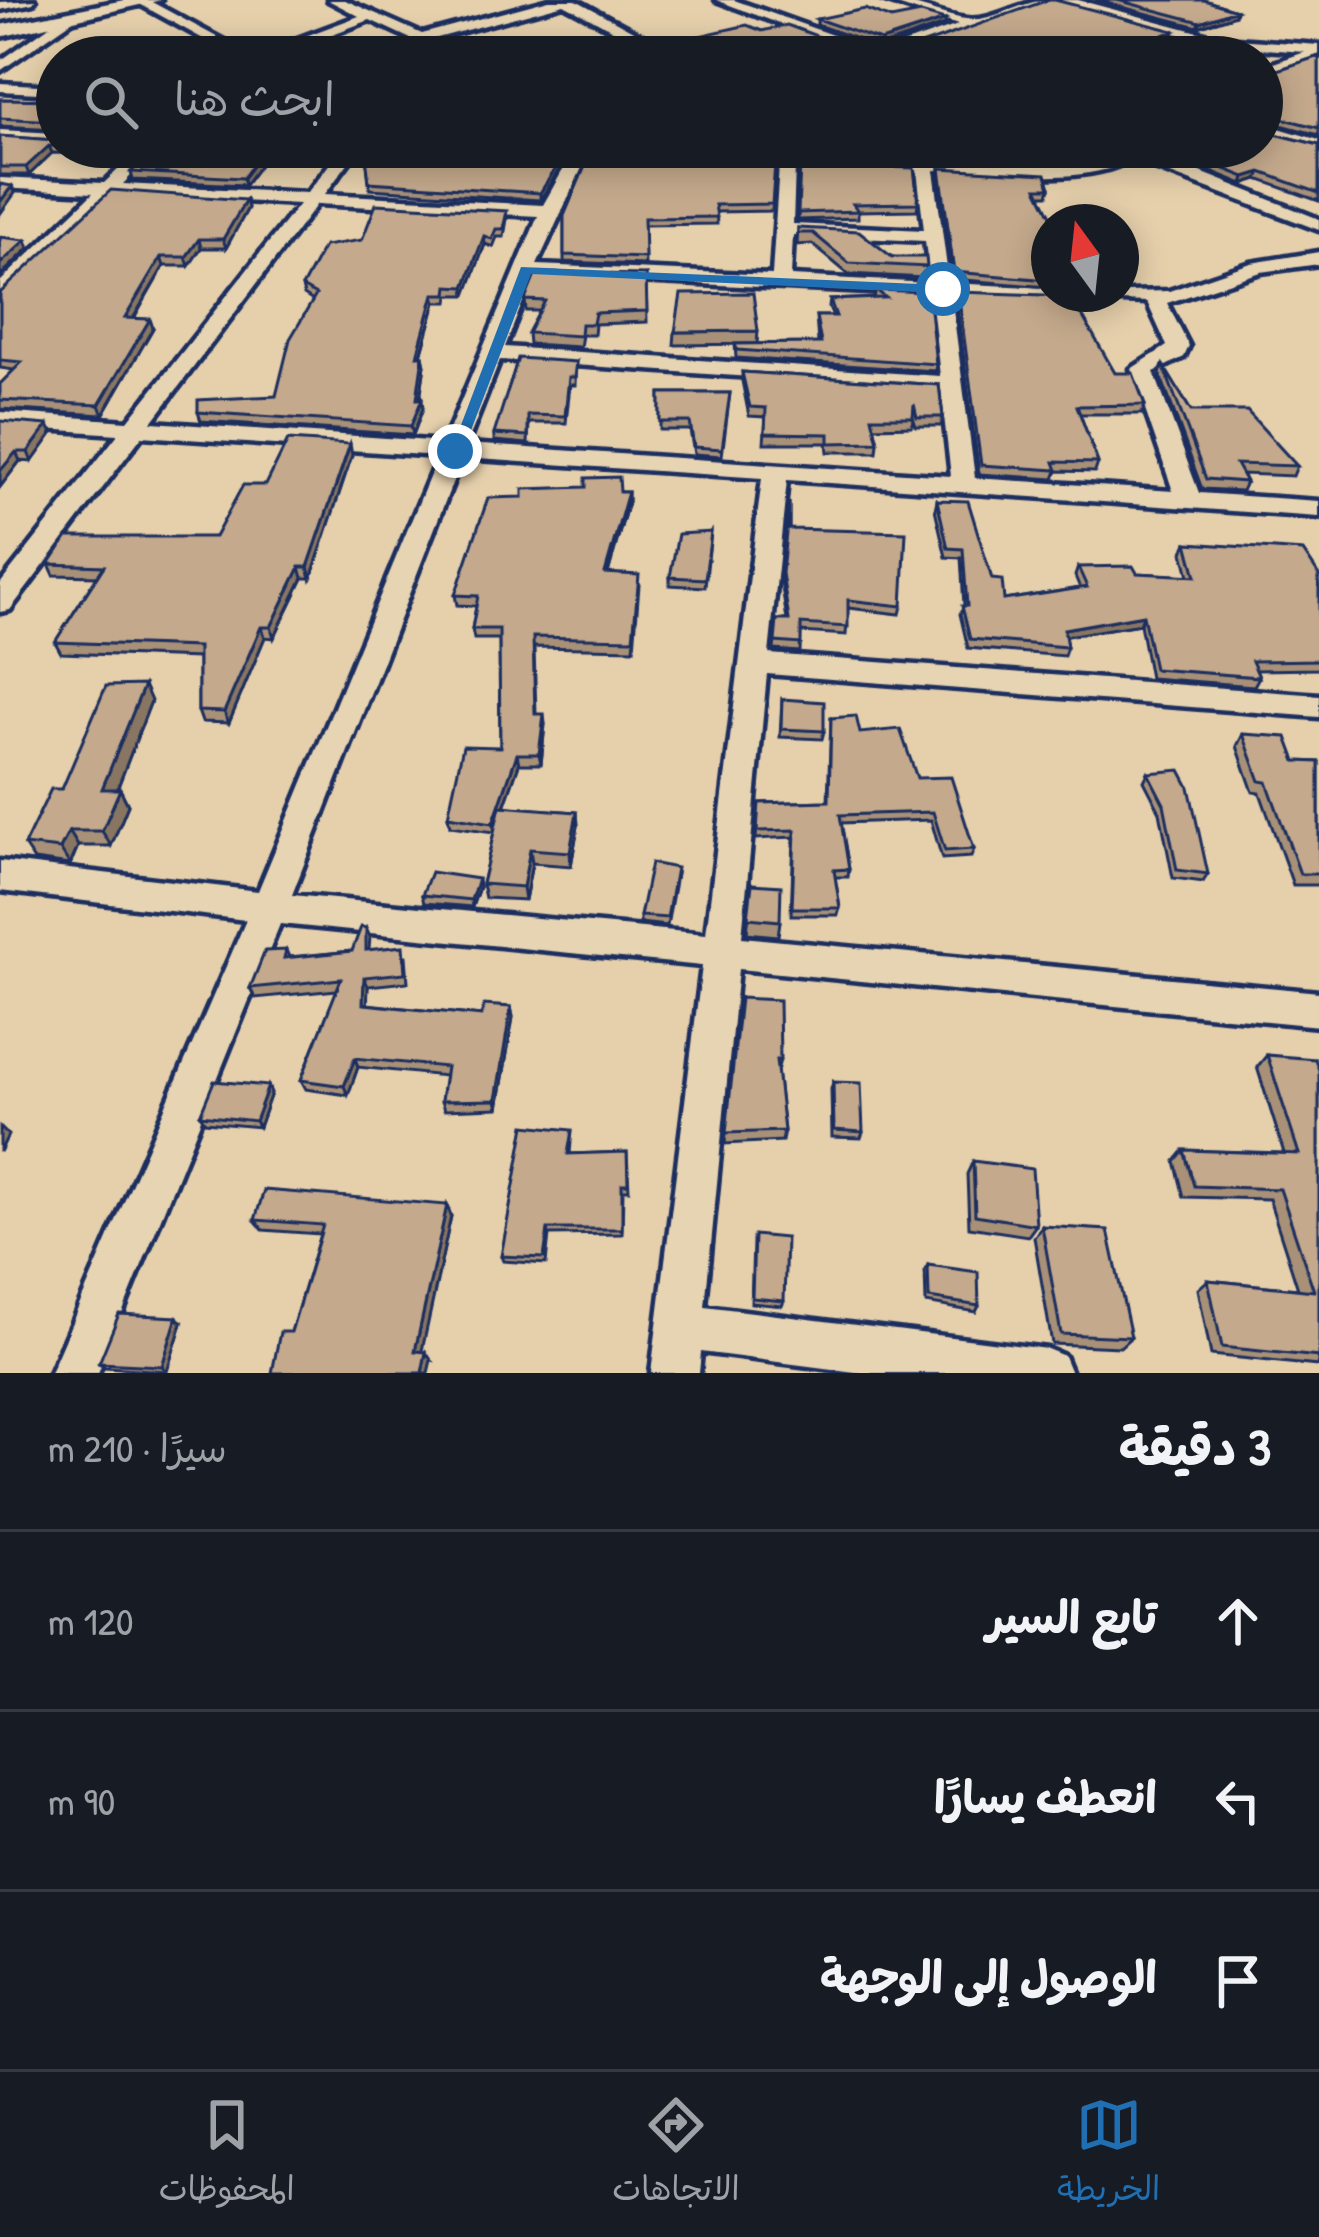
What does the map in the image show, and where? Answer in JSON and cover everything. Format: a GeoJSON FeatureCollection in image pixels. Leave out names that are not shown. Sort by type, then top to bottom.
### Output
{"type":"FeatureCollection","features":[{"type":"Feature","properties":{"kind":"street"},"geometry":{"type":"LineString","coordinates":[[29,0],[0,9],[10,29],[137,2],[204,36]]}},
{"type":"Feature","properties":{"kind":"street"},"geometry":{"type":"LineString","coordinates":[[334,0],[417,36]]}},
{"type":"Feature","properties":{"kind":"street"},"geometry":{"type":"LineString","coordinates":[[429,36],[564,0],[633,36]]}},
{"type":"Feature","properties":{"kind":"street"},"geometry":{"type":"LineString","coordinates":[[722,0],[824,36]]}},
{"type":"Feature","properties":{"kind":"street"},"geometry":{"type":"LineString","coordinates":[[888,0],[971,25]]}},
{"type":"Feature","properties":{"kind":"street"},"geometry":{"type":"LineString","coordinates":[[939,36],[1043,0]]}},
{"type":"Feature","properties":{"kind":"street"},"geometry":{"type":"LineString","coordinates":[[1063,0],[1203,36]]}},
{"type":"Feature","properties":{"kind":"street"},"geometry":{"type":"LineString","coordinates":[[44,36],[73,16]]}},
{"type":"Feature","properties":{"kind":"street"},"geometry":{"type":"LineString","coordinates":[[315,36],[370,16]]}},
{"type":"Feature","properties":{"kind":"street"},"geometry":{"type":"LineString","coordinates":[[0,67],[36,42]]}},
{"type":"Feature","properties":{"kind":"street"},"geometry":{"type":"LineString","coordinates":[[1283,47],[1319,51]]}},
{"type":"Feature","properties":{"kind":"street"},"geometry":{"type":"LineString","coordinates":[[1283,67],[1319,51]]}},
{"type":"Feature","properties":{"kind":"street"},"geometry":{"type":"LineString","coordinates":[[1283,69],[1300,73]]}},
{"type":"Feature","properties":{"kind":"street"},"geometry":{"type":"LineString","coordinates":[[0,87],[36,89]]}},
{"type":"Feature","properties":{"kind":"street"},"geometry":{"type":"LineString","coordinates":[[1283,134],[1319,145]]}},
{"type":"Feature","properties":{"kind":"street"},"geometry":{"type":"LineString","coordinates":[[0,135],[36,137]]}},
{"type":"Feature","properties":{"kind":"street"},"geometry":{"type":"LineString","coordinates":[[0,293],[10,275],[131,168]]}},
{"type":"Feature","properties":{"kind":"street"},"geometry":{"type":"LineString","coordinates":[[0,603],[336,168]]}},
{"type":"Feature","properties":{"kind":"street"},"geometry":{"type":"LineString","coordinates":[[74,1373],[269,908],[549,211],[573,168]]}},
{"type":"Feature","properties":{"kind":"street"},"geometry":{"type":"LineString","coordinates":[[781,282],[786,168]]}},
{"type":"Feature","properties":{"kind":"street"},"geometry":{"type":"LineString","coordinates":[[926,168],[964,485]]}},
{"type":"Feature","properties":{"kind":"street"},"geometry":{"type":"LineString","coordinates":[[1031,168],[1094,168]]}},
{"type":"Feature","properties":{"kind":"street"},"geometry":{"type":"LineString","coordinates":[[1173,168],[1319,224]]}},
{"type":"Feature","properties":{"kind":"street"},"geometry":{"type":"LineString","coordinates":[[0,183],[549,211]]}},
{"type":"Feature","properties":{"kind":"street"},"geometry":{"type":"LineString","coordinates":[[783,229],[935,236]]}},
{"type":"Feature","properties":{"kind":"street"},"geometry":{"type":"LineString","coordinates":[[1139,297],[1190,292],[1258,267],[1319,259]]}},
{"type":"Feature","properties":{"kind":"street"},"geometry":{"type":"LineString","coordinates":[[526,270],[1031,293]]}},
{"type":"Feature","properties":{"kind":"street"},"geometry":{"type":"LineString","coordinates":[[1155,298],[1178,346],[1176,352],[1142,369],[1189,500]]}},
{"type":"Feature","properties":{"kind":"street"},"geometry":{"type":"LineString","coordinates":[[494,353],[953,384]]}},
{"type":"Feature","properties":{"kind":"street"},"geometry":{"type":"LineString","coordinates":[[0,419],[1319,509]]}},
{"type":"Feature","properties":{"kind":"street"},"geometry":{"type":"LineString","coordinates":[[675,1373],[775,473]]}},
{"type":"Feature","properties":{"kind":"street"},"geometry":{"type":"LineString","coordinates":[[754,663],[1319,706]]}},
{"type":"Feature","properties":{"kind":"street"},"geometry":{"type":"LineString","coordinates":[[0,876],[269,908],[1319,1009]]}},
{"type":"Feature","properties":{"kind":"street"},"geometry":{"type":"LineString","coordinates":[[677,1326],[1047,1373]]}},
{"type":"Feature","properties":{"kind":"building"},"geometry":{"type":"Polygon","coordinates":[[[1048,0],[1174,31],[1161,36],[947,36],[1048,0]]]}},
{"type":"Feature","properties":{"kind":"building"},"geometry":{"type":"Polygon","coordinates":[[[1117,0],[1204,0],[1236,10],[1200,22],[1117,0]]]}},
{"type":"Feature","properties":{"kind":"building"},"geometry":{"type":"Polygon","coordinates":[[[865,9],[891,19],[921,13],[945,20],[896,36],[866,36],[817,19],[865,9]]]}},
{"type":"Feature","properties":{"kind":"building"},"geometry":{"type":"Polygon","coordinates":[[[747,25],[762,31],[787,25],[817,36],[699,36],[747,25]]]}},
{"type":"Feature","properties":{"kind":"building"},"geometry":{"type":"Polygon","coordinates":[[[1319,56],[1319,128],[1283,119],[1283,68],[1319,56]]]}},
{"type":"Feature","properties":{"kind":"building"},"geometry":{"type":"Polygon","coordinates":[[[0,99],[36,100],[36,120],[0,118],[0,99]]]}},
{"type":"Feature","properties":{"kind":"building"},"geometry":{"type":"Polygon","coordinates":[[[0,136],[36,139],[36,158],[26,167],[0,167],[0,136]]]}},
{"type":"Feature","properties":{"kind":"building"},"geometry":{"type":"Polygon","coordinates":[[[1283,136],[1319,145],[1319,193],[1261,172],[1245,177],[1222,168],[1283,168],[1283,136]]]}},
{"type":"Feature","properties":{"kind":"building"},"geometry":{"type":"Polygon","coordinates":[[[135,168],[250,168],[243,178],[131,172],[135,168]]]}},
{"type":"Feature","properties":{"kind":"building"},"geometry":{"type":"Polygon","coordinates":[[[367,168],[556,168],[540,193],[369,182],[367,168]]]}},
{"type":"Feature","properties":{"kind":"building"},"geometry":{"type":"Polygon","coordinates":[[[584,168],[775,168],[772,204],[715,205],[717,217],[644,218],[645,258],[564,255],[564,216],[584,168]]]}},
{"type":"Feature","properties":{"kind":"building"},"geometry":{"type":"Polygon","coordinates":[[[800,168],[914,168],[918,203],[853,204],[858,211],[798,213],[800,168]]]}},
{"type":"Feature","properties":{"kind":"building"},"geometry":{"type":"Polygon","coordinates":[[[940,168],[1046,174],[1050,188],[1037,188],[1045,204],[1031,204],[1031,278],[954,272],[940,168]]]}},
{"type":"Feature","properties":{"kind":"building"},"geometry":{"type":"Polygon","coordinates":[[[0,184],[12,186],[0,202],[0,184]]]}},
{"type":"Feature","properties":{"kind":"building"},"geometry":{"type":"Polygon","coordinates":[[[111,190],[246,200],[223,239],[199,239],[186,257],[161,257],[125,318],[150,319],[99,405],[0,400],[0,384],[22,362],[0,360],[0,293],[111,190]]]}},
{"type":"Feature","properties":{"kind":"building"},"geometry":{"type":"Polygon","coordinates":[[[376,204],[507,211],[503,229],[496,229],[492,239],[484,236],[465,287],[448,286],[447,294],[434,294],[417,356],[423,356],[417,399],[422,399],[411,426],[198,412],[198,400],[276,396],[290,339],[316,295],[302,287],[324,246],[362,240],[376,204]]]}},
{"type":"Feature","properties":{"kind":"building"},"geometry":{"type":"Polygon","coordinates":[[[798,228],[859,231],[892,257],[926,257],[927,267],[849,263],[813,233],[798,233],[798,228]]]}},
{"type":"Feature","properties":{"kind":"building"},"geometry":{"type":"Polygon","coordinates":[[[0,237],[26,240],[0,264],[0,237]]]}},
{"type":"Feature","properties":{"kind":"building"},"geometry":{"type":"Polygon","coordinates":[[[536,273],[646,275],[647,311],[595,313],[593,324],[581,324],[580,336],[528,333],[545,301],[525,300],[536,273]]]}},
{"type":"Feature","properties":{"kind":"building"},"geometry":{"type":"Polygon","coordinates":[[[876,290],[928,292],[936,364],[737,350],[735,344],[821,343],[816,316],[836,316],[830,300],[886,298],[876,290]]]}},
{"type":"Feature","properties":{"kind":"building"},"geometry":{"type":"Polygon","coordinates":[[[958,292],[1031,295],[1031,312],[1080,312],[1115,373],[1133,373],[1145,405],[1077,406],[1098,463],[1054,462],[1057,470],[981,465],[958,292]]]}},
{"type":"Feature","properties":{"kind":"building"},"geometry":{"type":"Polygon","coordinates":[[[753,293],[758,331],[675,332],[681,294],[753,293]]]}},
{"type":"Feature","properties":{"kind":"building"},"geometry":{"type":"Polygon","coordinates":[[[518,358],[576,362],[574,377],[569,377],[565,416],[528,415],[528,436],[494,434],[518,358]]]}},
{"type":"Feature","properties":{"kind":"building"},"geometry":{"type":"Polygon","coordinates":[[[1163,365],[1191,411],[1247,411],[1297,466],[1236,464],[1246,482],[1206,479],[1163,365]]]}},
{"type":"Feature","properties":{"kind":"building"},"geometry":{"type":"Polygon","coordinates":[[[742,372],[939,385],[943,417],[917,417],[914,404],[913,417],[872,417],[878,442],[829,443],[829,434],[765,433],[766,408],[750,407],[742,372]]]}},
{"type":"Feature","properties":{"kind":"building"},"geometry":{"type":"Polygon","coordinates":[[[660,393],[730,393],[722,449],[694,447],[690,422],[660,422],[660,393]]]}},
{"type":"Feature","properties":{"kind":"building"},"geometry":{"type":"Polygon","coordinates":[[[0,421],[48,425],[28,452],[16,452],[0,471],[0,421]]]}},
{"type":"Feature","properties":{"kind":"building"},"geometry":{"type":"Polygon","coordinates":[[[288,440],[350,444],[308,567],[300,567],[271,627],[261,627],[224,712],[198,711],[198,647],[55,642],[104,566],[49,564],[67,537],[215,537],[243,485],[266,485],[288,440]]]}},
{"type":"Feature","properties":{"kind":"building"},"geometry":{"type":"Polygon","coordinates":[[[619,477],[620,492],[628,492],[605,573],[639,575],[633,639],[533,637],[535,714],[544,714],[539,754],[517,754],[493,823],[448,816],[463,746],[500,747],[499,629],[472,629],[478,596],[455,595],[488,498],[523,497],[523,489],[586,487],[586,478],[619,477]]]}},
{"type":"Feature","properties":{"kind":"building"},"geometry":{"type":"Polygon","coordinates":[[[937,500],[968,501],[992,579],[1002,580],[1004,600],[1087,587],[1078,567],[1133,566],[1137,573],[1196,576],[1187,543],[1303,551],[1319,575],[1319,660],[1252,661],[1259,677],[1154,669],[1143,615],[1064,629],[1067,647],[970,639],[962,606],[967,606],[963,549],[948,548],[937,500]]]}},
{"type":"Feature","properties":{"kind":"building"},"geometry":{"type":"Polygon","coordinates":[[[789,502],[789,529],[906,532],[902,606],[848,600],[848,627],[801,624],[801,644],[775,642],[777,620],[789,620],[782,573],[789,502]]]}},
{"type":"Feature","properties":{"kind":"building"},"geometry":{"type":"Polygon","coordinates":[[[711,532],[705,579],[670,577],[678,534],[711,532]]]}},
{"type":"Feature","properties":{"kind":"building"},"geometry":{"type":"Polygon","coordinates":[[[144,685],[102,789],[120,789],[102,831],[69,831],[60,849],[24,845],[51,789],[62,789],[106,686],[144,685]]]}},
{"type":"Feature","properties":{"kind":"building"},"geometry":{"type":"Polygon","coordinates":[[[782,699],[824,702],[824,731],[781,729],[782,699]]]}},
{"type":"Feature","properties":{"kind":"building"},"geometry":{"type":"Polygon","coordinates":[[[856,716],[860,733],[900,729],[917,778],[951,777],[974,849],[945,851],[933,812],[840,815],[849,869],[834,870],[840,908],[792,908],[795,830],[757,831],[759,803],[829,801],[831,718],[856,716]]]}},
{"type":"Feature","properties":{"kind":"building"},"geometry":{"type":"Polygon","coordinates":[[[1243,734],[1287,737],[1296,761],[1319,762],[1319,874],[1300,874],[1267,782],[1260,781],[1243,734]]]}},
{"type":"Feature","properties":{"kind":"building"},"geometry":{"type":"Polygon","coordinates":[[[1180,770],[1189,787],[1208,874],[1177,870],[1164,804],[1148,773],[1180,770]]]}},
{"type":"Feature","properties":{"kind":"building"},"geometry":{"type":"Polygon","coordinates":[[[500,806],[577,812],[570,852],[530,849],[523,887],[482,884],[500,806]]]}},
{"type":"Feature","properties":{"kind":"building"},"geometry":{"type":"Polygon","coordinates":[[[651,863],[676,868],[667,918],[640,916],[651,863]]]}},
{"type":"Feature","properties":{"kind":"building"},"geometry":{"type":"Polygon","coordinates":[[[431,872],[478,879],[471,900],[422,895],[431,872]]]}},
{"type":"Feature","properties":{"kind":"building"},"geometry":{"type":"Polygon","coordinates":[[[752,884],[781,886],[780,921],[748,918],[752,884]]]}},
{"type":"Feature","properties":{"kind":"building"},"geometry":{"type":"Polygon","coordinates":[[[361,927],[366,928],[366,950],[403,946],[405,973],[364,977],[363,1004],[481,1016],[484,1005],[511,1007],[496,1100],[441,1101],[446,1067],[355,1058],[344,1086],[301,1080],[341,979],[250,988],[265,951],[286,950],[284,958],[352,951],[361,927]]]}},
{"type":"Feature","properties":{"kind":"building"},"geometry":{"type":"Polygon","coordinates":[[[740,998],[779,1000],[780,1060],[776,1060],[784,1131],[726,1133],[740,998]]]}},
{"type":"Feature","properties":{"kind":"building"},"geometry":{"type":"Polygon","coordinates":[[[1267,1055],[1315,1059],[1319,1070],[1319,1357],[1222,1347],[1208,1280],[1314,1291],[1280,1189],[1194,1186],[1184,1150],[1299,1154],[1267,1055]]]}},
{"type":"Feature","properties":{"kind":"building"},"geometry":{"type":"Polygon","coordinates":[[[214,1081],[268,1086],[255,1121],[200,1115],[214,1081]]]}},
{"type":"Feature","properties":{"kind":"building"},"geometry":{"type":"Polygon","coordinates":[[[833,1082],[861,1083],[863,1132],[834,1130],[833,1082]]]}},
{"type":"Feature","properties":{"kind":"building"},"geometry":{"type":"Polygon","coordinates":[[[525,1125],[572,1130],[568,1154],[627,1152],[622,1229],[548,1229],[544,1258],[501,1256],[525,1125]]]}},
{"type":"Feature","properties":{"kind":"building"},"geometry":{"type":"Polygon","coordinates":[[[973,1161],[1032,1169],[1036,1225],[975,1215],[973,1161]]]}},
{"type":"Feature","properties":{"kind":"building"},"geometry":{"type":"Polygon","coordinates":[[[264,1190],[447,1205],[415,1351],[426,1352],[422,1373],[272,1373],[280,1332],[291,1332],[323,1225],[255,1220],[264,1190]]]}},
{"type":"Feature","properties":{"kind":"building"},"geometry":{"type":"Polygon","coordinates":[[[1042,1226],[1108,1230],[1131,1337],[1061,1334],[1042,1226]]]}},
{"type":"Feature","properties":{"kind":"building"},"geometry":{"type":"Polygon","coordinates":[[[754,1235],[786,1238],[784,1301],[752,1298],[754,1235]]]}},
{"type":"Feature","properties":{"kind":"building"},"geometry":{"type":"Polygon","coordinates":[[[928,1265],[978,1272],[979,1306],[929,1298],[928,1265]]]}},
{"type":"Feature","properties":{"kind":"building"},"geometry":{"type":"Polygon","coordinates":[[[119,1314],[177,1317],[162,1366],[99,1363],[119,1314]]]}},
{"type":"Feature","properties":{"kind":"route"},"geometry":{"type":"LineString","coordinates":[[455,451],[526,270],[943,289]]}}]}
